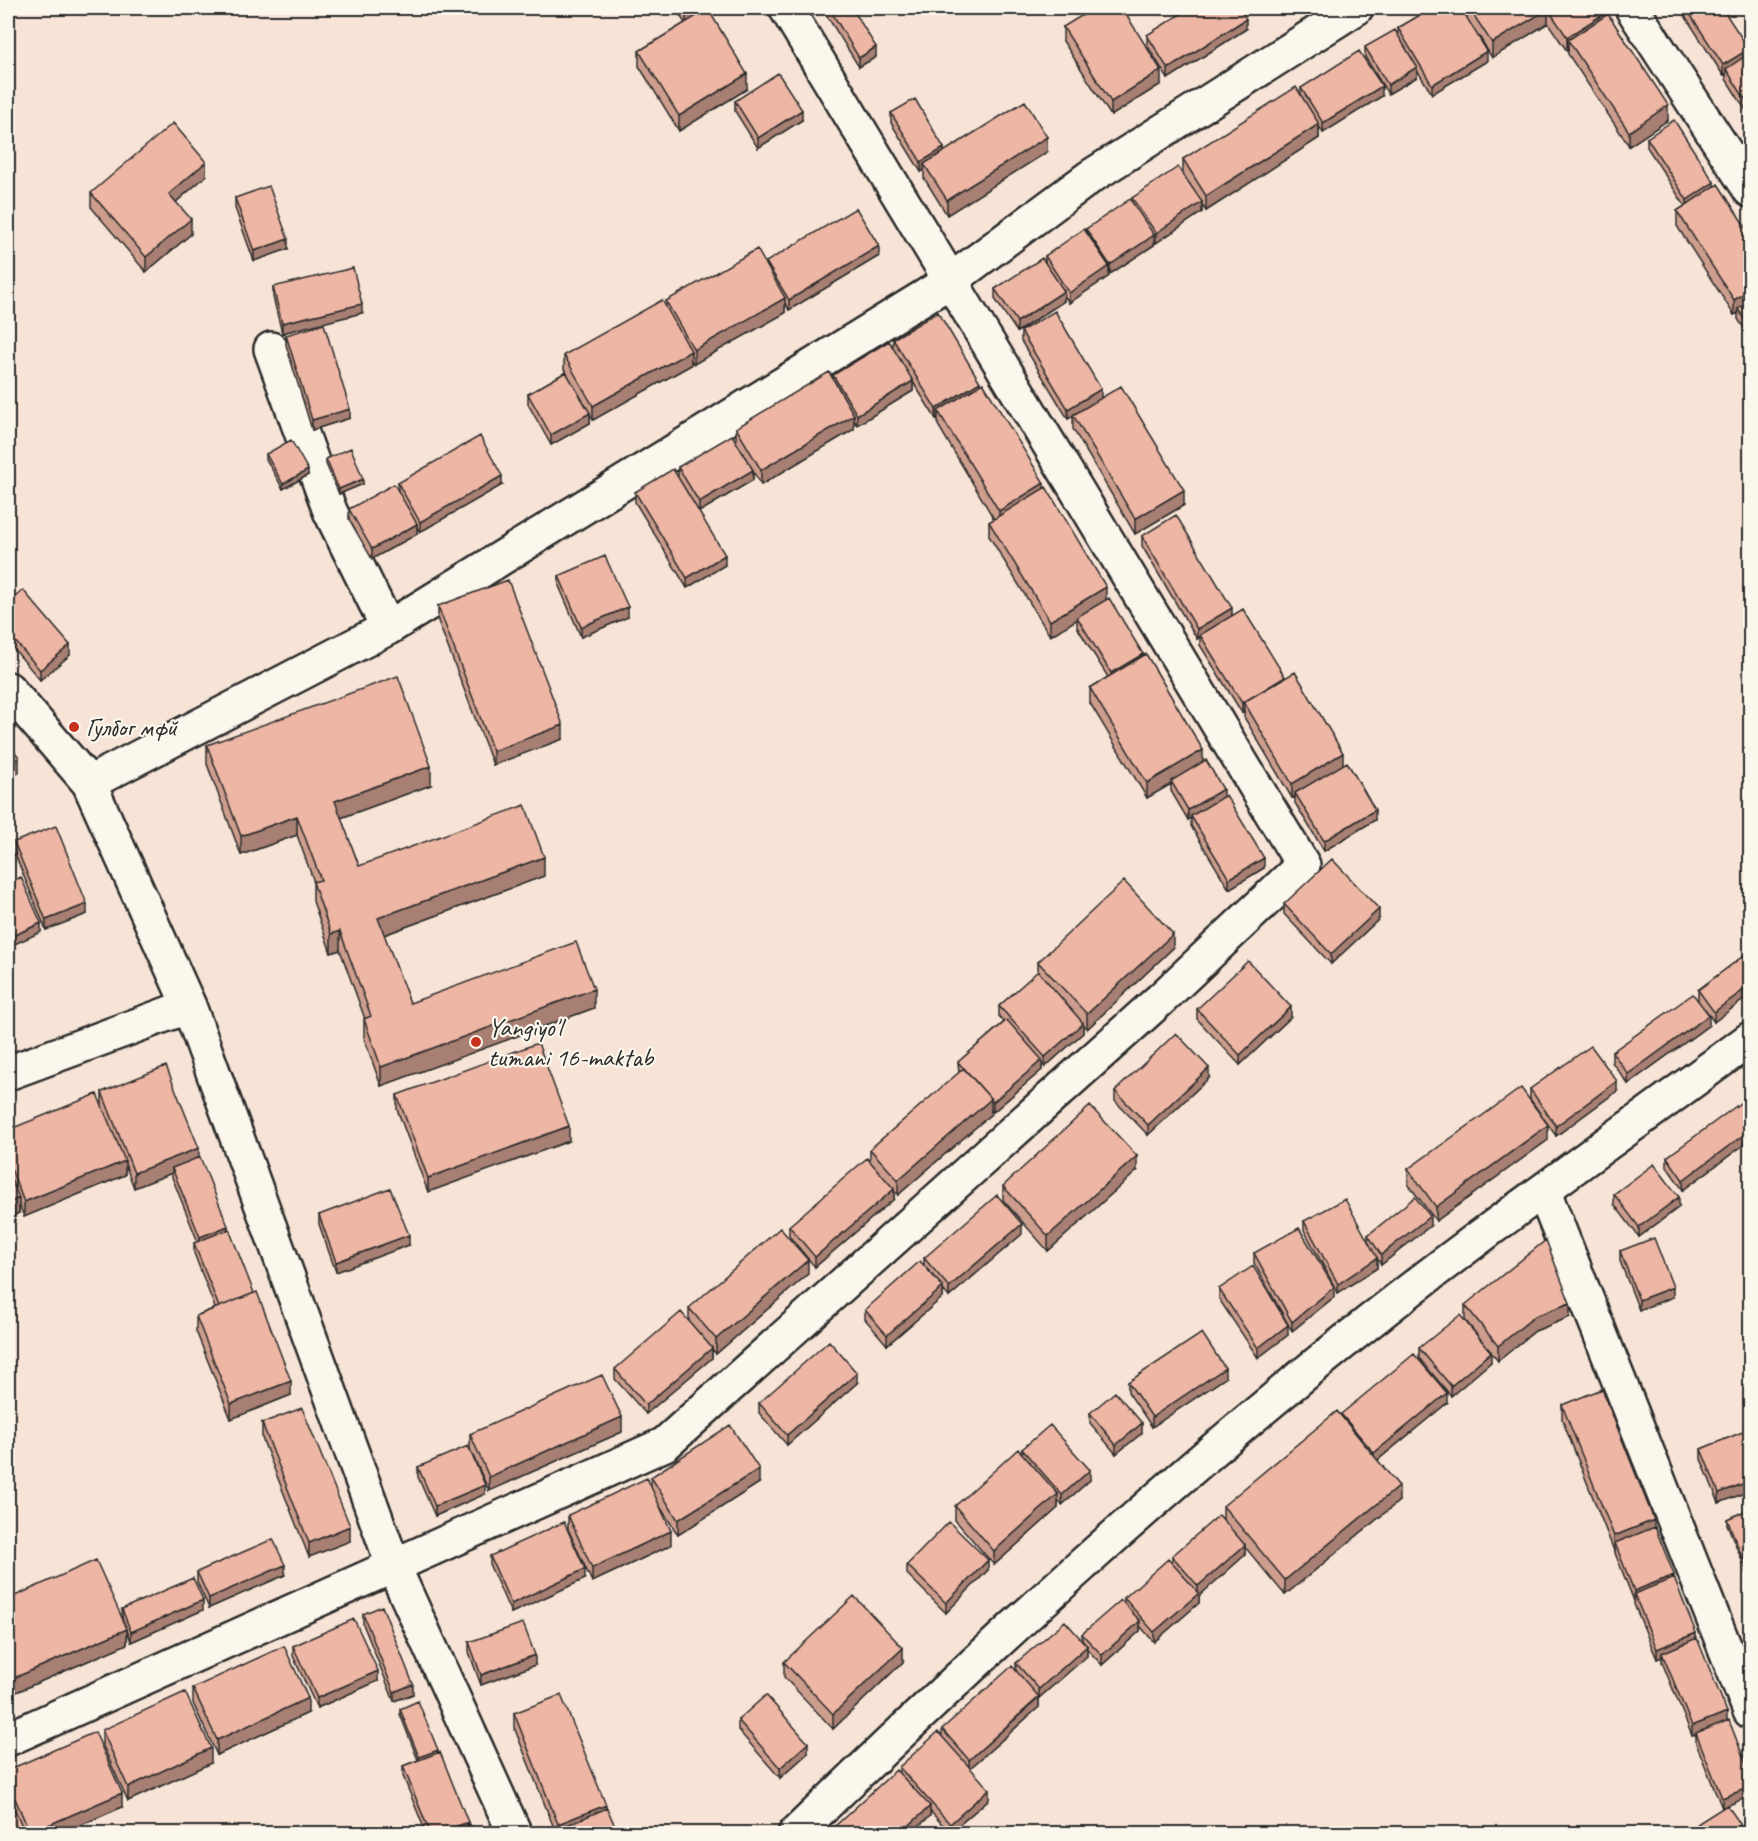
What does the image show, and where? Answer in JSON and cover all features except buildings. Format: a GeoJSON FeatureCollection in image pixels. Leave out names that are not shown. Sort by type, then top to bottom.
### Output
{"type":"FeatureCollection","features":[{"type":"Feature","properties":{"kind":"street"},"geometry":{"type":"LineString","coordinates":[[8,1739],[665,1444],[1161,999],[1303,865],[786,8]]}},
{"type":"Feature","properties":{"kind":"street"},"geometry":{"type":"LineString","coordinates":[[89,783],[388,628],[950,281],[1090,177],[1356,8]]}},
{"type":"Feature","properties":{"kind":"street"},"geometry":{"type":"LineString","coordinates":[[1632,8],[1750,190]]}},
{"type":"Feature","properties":{"kind":"street"},"geometry":{"type":"LineString","coordinates":[[271,349],[330,511],[388,628]]}},
{"type":"Feature","properties":{"kind":"street"},"geometry":{"type":"LineString","coordinates":[[8,689],[89,783],[189,1006],[393,1565],[515,1833]]}},
{"type":"Feature","properties":{"kind":"street"},"geometry":{"type":"LineString","coordinates":[[8,1073],[189,1006]]}},
{"type":"Feature","properties":{"kind":"street"},"geometry":{"type":"LineString","coordinates":[[795,1833],[956,1678],[1229,1437],[1370,1321],[1750,1039]]}},
{"type":"Feature","properties":{"kind":"street"},"geometry":{"type":"LineString","coordinates":[[1544,1192],[1750,1711]]}},
{"type":"Feature","properties":{"kind":"place","name":"Гулбог мфй"},"geometry":{"type":"Point","coordinates":[74,727]}},
{"type":"Feature","properties":{"kind":"place","name":"Yangiyo'l tumani 16-maktab"},"geometry":{"type":"Point","coordinates":[476,1042]}}]}
